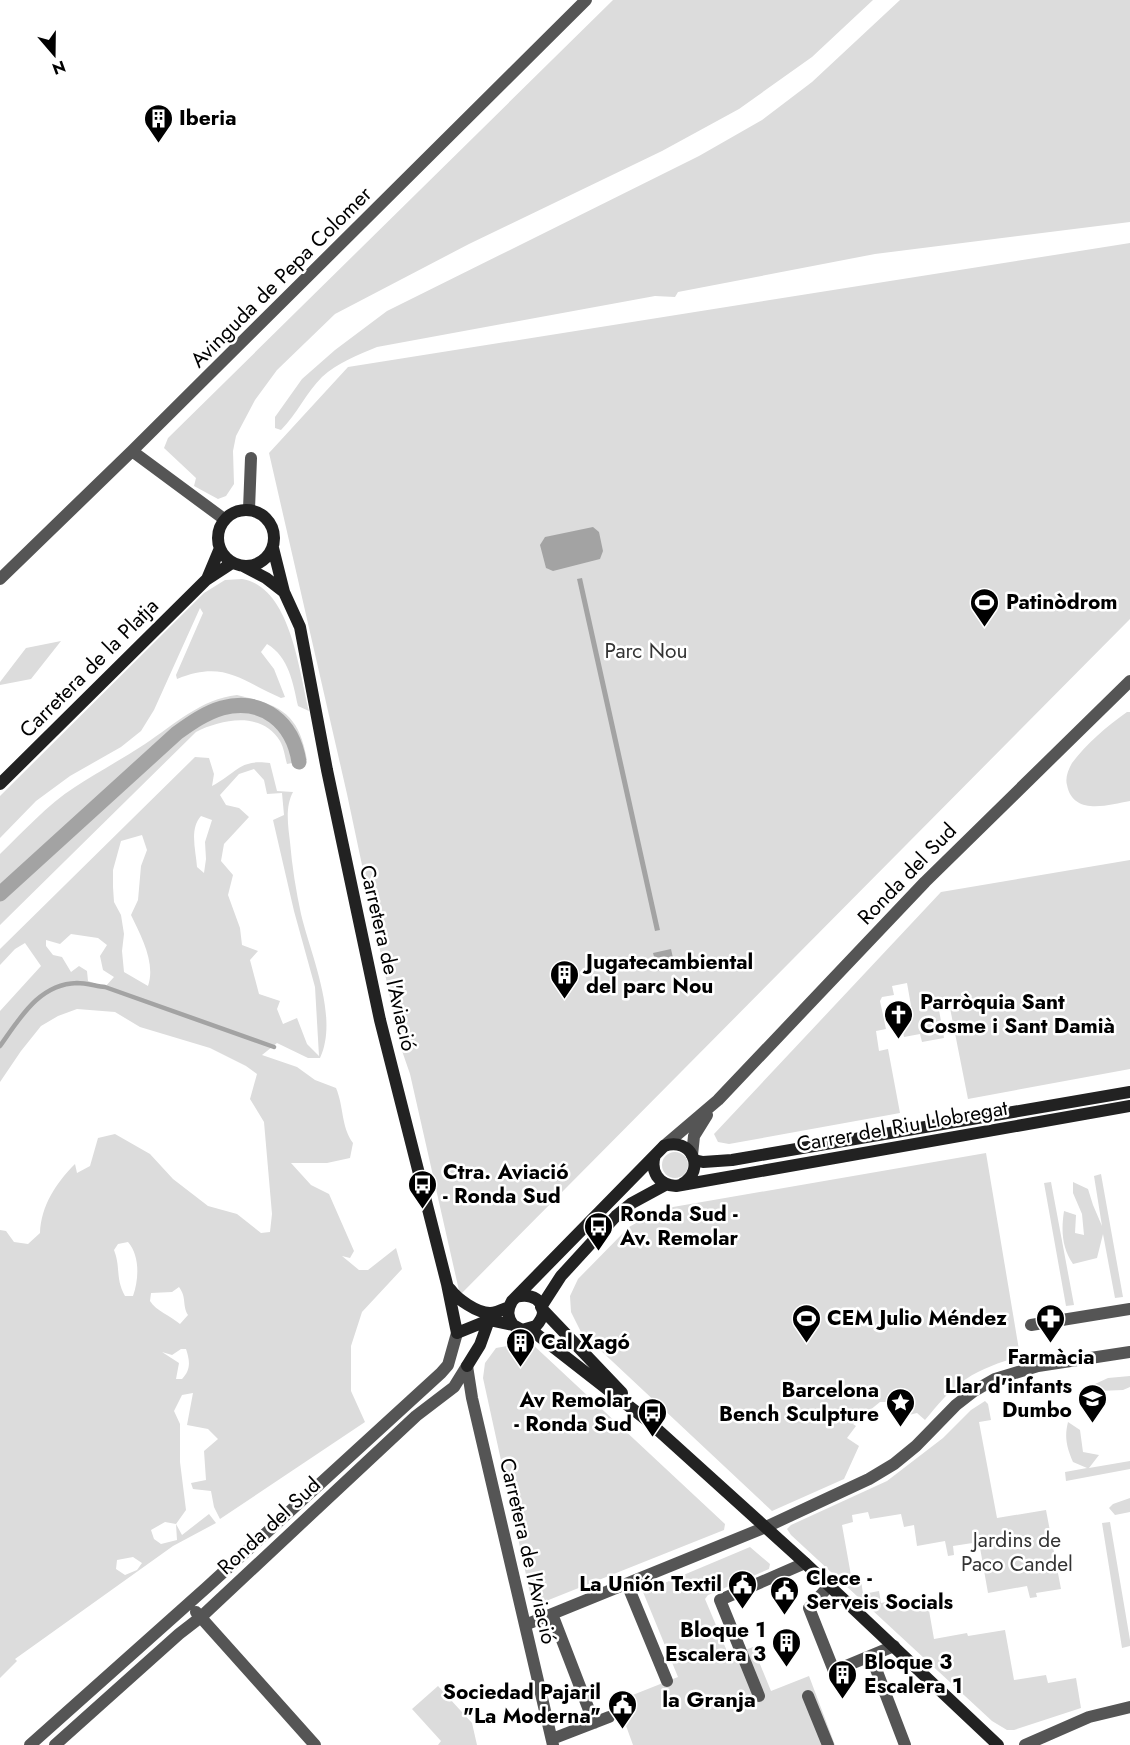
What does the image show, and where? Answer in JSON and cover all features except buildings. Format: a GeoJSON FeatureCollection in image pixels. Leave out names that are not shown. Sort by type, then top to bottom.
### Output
{"type":"FeatureCollection","features":[{"type":"Feature","properties":{"kind":"street","name":"Avinguda de Pepa Colomer"},"geometry":{"type":"LineString","coordinates":[[0,579],[586,0]]}},
{"type":"Feature","properties":{"kind":"street"},"geometry":{"type":"LineString","coordinates":[[132,451],[224,519]]}},
{"type":"Feature","properties":{"kind":"street"},"geometry":{"type":"LineString","coordinates":[[249,509],[250,458]]}},
{"type":"Feature","properties":{"kind":"street"},"geometry":{"type":"LineString","coordinates":[[237,564],[250,566],[260,563],[268,557],[273,548],[275,538],[272,524],[264,515],[249,509],[239,510],[224,519],[219,528],[219,548],[225,557],[237,564],[266,578],[284,592]]}},
{"type":"Feature","properties":{"kind":"street","name":"Carretera de la Platja"},"geometry":{"type":"LineString","coordinates":[[206,580],[219,548]]}},
{"type":"Feature","properties":{"kind":"street","name":"Carretera de l'Aviació"},"geometry":{"type":"LineString","coordinates":[[273,548],[284,592],[300,627],[348,872],[381,1020],[447,1284],[457,1333]]}},
{"type":"Feature","properties":{"kind":"street","name":"Carretera de la Platja"},"geometry":{"type":"LineString","coordinates":[[0,783],[206,580],[237,564]]}},
{"type":"Feature","properties":{"kind":"street","name":"Ronda del Sud"},"geometry":{"type":"LineString","coordinates":[[30,1745],[441,1373],[448,1365],[457,1333],[490,1317],[512,1302],[660,1151],[718,1100],[925,882],[1130,681]]}},
{"type":"Feature","properties":{"kind":"street","name":"Carrer del Riu Llobregat"},"geometry":{"type":"LineString","coordinates":[[693,1157],[703,1162],[732,1160],[1130,1092]]}},
{"type":"Feature","properties":{"kind":"street","name":"Ronda del Sud"},"geometry":{"type":"LineString","coordinates":[[693,1157],[694,1136],[718,1100]]}},
{"type":"Feature","properties":{"kind":"street","name":"Carrer del Riu Llobregat"},"geometry":{"type":"LineString","coordinates":[[681,1184],[1130,1106]]}},
{"type":"Feature","properties":{"kind":"street"},"geometry":{"type":"LineString","coordinates":[[677,1144],[683,1146],[693,1157],[695,1166],[691,1177],[681,1184],[667,1184],[659,1180],[655,1174],[653,1162],[660,1151],[677,1144]]}},
{"type":"Feature","properties":{"kind":"street"},"geometry":{"type":"LineString","coordinates":[[447,1284],[457,1298],[469,1306],[522,1330],[531,1329],[539,1323],[542,1308],[561,1276],[615,1216],[632,1203],[667,1184]]}},
{"type":"Feature","properties":{"kind":"street"},"geometry":{"type":"LineString","coordinates":[[513,1325],[508,1317],[512,1302],[525,1295],[536,1299],[648,1421]]}},
{"type":"Feature","properties":{"kind":"street"},"geometry":{"type":"LineString","coordinates":[[1031,1325],[1130,1309]]}},
{"type":"Feature","properties":{"kind":"street","name":"Ronda del Sud"},"geometry":{"type":"LineString","coordinates":[[55,1745],[178,1634],[201,1617],[416,1416],[454,1387],[480,1345],[490,1317]]}},
{"type":"Feature","properties":{"kind":"street"},"geometry":{"type":"LineString","coordinates":[[531,1329],[648,1421],[830,1586],[998,1745]]}},
{"type":"Feature","properties":{"kind":"street"},"geometry":{"type":"LineString","coordinates":[[525,1624],[766,1527],[869,1479],[894,1464],[916,1446],[956,1405],[995,1379],[1038,1366],[1130,1352]]}},
{"type":"Feature","properties":{"kind":"street","name":"Carretera de l'Aviació"},"geometry":{"type":"LineString","coordinates":[[467,1366],[553,1742]]}},
{"type":"Feature","properties":{"kind":"street"},"geometry":{"type":"LineString","coordinates":[[759,1696],[720,1600],[805,1563]]}},
{"type":"Feature","properties":{"kind":"street"},"geometry":{"type":"LineString","coordinates":[[627,1584],[667,1681]]}},
{"type":"Feature","properties":{"kind":"street"},"geometry":{"type":"LineString","coordinates":[[830,1586],[809,1608],[834,1671],[894,1646]]}},
{"type":"Feature","properties":{"kind":"street"},"geometry":{"type":"LineString","coordinates":[[188,1604],[315,1745]]}},
{"type":"Feature","properties":{"kind":"street"},"geometry":{"type":"LineString","coordinates":[[552,1614],[594,1723]]}},
{"type":"Feature","properties":{"kind":"street"},"geometry":{"type":"LineString","coordinates":[[871,1656],[905,1745]]}},
{"type":"Feature","properties":{"kind":"street"},"geometry":{"type":"LineString","coordinates":[[808,1696],[828,1745]]}},
{"type":"Feature","properties":{"kind":"street"},"geometry":{"type":"LineString","coordinates":[[1025,1745],[1089,1717],[1130,1707]]}},
{"type":"Feature","properties":{"kind":"street"},"geometry":{"type":"LineString","coordinates":[[553,1742],[609,1717]]}},
{"type":"Feature","properties":{"kind":"green space"},"geometry":{"type":"Polygon","coordinates":[[[613,0],[873,0],[812,57],[739,109],[662,151],[469,244],[335,314],[277,370],[255,400],[236,436],[233,451],[234,484],[226,496],[218,499],[194,486],[196,478],[164,448],[168,438],[613,0]]]}},
{"type":"Feature","properties":{"kind":"green space"},"geometry":{"type":"Polygon","coordinates":[[[900,0],[1130,0],[1130,222],[875,254],[678,292],[675,297],[655,296],[377,347],[328,372],[316,383],[281,430],[275,428],[275,417],[302,379],[335,350],[387,311],[699,156],[762,120],[812,82],[900,0]]]}},
{"type":"Feature","properties":{"kind":"green space","name":"Parc Nou"},"geometry":{"type":"Polygon","coordinates":[[[1130,243],[1130,619],[460,1295],[410,1074],[400,1045],[347,794],[269,453],[348,367],[1130,243]]]}},
{"type":"Feature","properties":{"kind":"green space"},"geometry":{"type":"Polygon","coordinates":[[[242,579],[259,585],[272,598],[282,614],[296,654],[309,711],[298,706],[285,663],[267,644],[261,652],[274,669],[285,697],[281,698],[242,679],[220,672],[207,671],[177,679],[176,675],[203,613],[200,608],[154,710],[141,731],[121,747],[70,776],[36,801],[0,838],[0,796],[204,593],[225,580],[242,579]]]}},
{"type":"Feature","properties":{"kind":"green space"},"geometry":{"type":"Polygon","coordinates":[[[61,641],[31,679],[0,685],[26,648],[61,641]]]}},
{"type":"Feature","properties":{"kind":"green space"},"geometry":{"type":"Polygon","coordinates":[[[237,695],[276,708],[293,721],[299,731],[307,760],[287,764],[280,741],[272,731],[252,722],[229,721],[196,732],[0,925],[0,854],[27,827],[65,794],[200,707],[224,697],[237,695]]]}},
{"type":"Feature","properties":{"kind":"green space"},"geometry":{"type":"Polygon","coordinates":[[[1130,712],[1130,801],[1092,806],[1076,801],[1066,782],[1072,763],[1097,736],[1130,712]]]}},
{"type":"Feature","properties":{"kind":"green space"},"geometry":{"type":"Polygon","coordinates":[[[195,757],[209,758],[214,774],[212,786],[245,765],[270,763],[277,791],[293,792],[289,804],[288,829],[293,869],[301,914],[321,986],[326,1024],[325,1042],[320,1058],[308,1058],[277,1043],[262,1055],[297,1067],[315,1080],[336,1088],[344,1124],[353,1143],[350,1158],[327,1163],[291,1163],[311,1185],[329,1194],[354,1251],[350,1258],[342,1256],[359,1270],[368,1270],[396,1248],[402,1269],[362,1312],[351,1346],[351,1391],[365,1422],[220,1519],[214,1507],[211,1491],[193,1489],[191,1483],[206,1480],[204,1451],[218,1439],[208,1429],[187,1425],[193,1393],[182,1395],[174,1411],[180,1424],[180,1462],[186,1510],[176,1524],[182,1535],[209,1514],[216,1523],[173,1546],[15,1659],[17,1661],[0,1678],[0,1230],[6,1231],[14,1242],[28,1244],[40,1233],[47,1204],[62,1179],[75,1164],[77,1173],[90,1166],[98,1138],[115,1134],[150,1154],[173,1179],[208,1206],[237,1214],[261,1233],[270,1232],[272,1214],[264,1122],[250,1099],[257,1074],[210,1048],[140,1027],[115,1012],[77,1009],[41,1026],[0,1082],[0,1011],[41,966],[25,943],[15,949],[0,965],[0,949],[195,757]],[[254,769],[239,774],[220,795],[226,805],[239,808],[249,817],[224,844],[221,861],[233,875],[228,895],[240,928],[242,945],[258,951],[250,960],[259,994],[280,1001],[277,1009],[283,1024],[297,1018],[307,1044],[319,1056],[315,987],[294,911],[273,820],[284,815],[282,793],[267,794],[264,780],[254,769]],[[201,816],[195,827],[197,867],[204,873],[205,842],[212,820],[201,816]],[[142,835],[121,841],[113,870],[114,902],[121,915],[124,934],[122,951],[124,972],[148,986],[149,959],[131,915],[138,900],[141,866],[147,850],[142,835]],[[71,934],[60,944],[46,940],[46,946],[53,955],[62,957],[71,972],[79,966],[87,971],[88,981],[105,987],[114,977],[103,970],[100,956],[107,945],[98,938],[71,934]],[[128,1242],[118,1244],[114,1250],[122,1290],[125,1296],[133,1296],[137,1275],[135,1254],[128,1242]],[[179,1287],[172,1292],[151,1293],[150,1301],[153,1305],[180,1324],[188,1315],[179,1287]],[[181,1349],[172,1355],[162,1352],[179,1363],[176,1379],[182,1379],[189,1365],[186,1349],[181,1349]],[[165,1522],[151,1530],[154,1539],[161,1544],[177,1540],[176,1524],[165,1522]],[[133,1557],[117,1560],[116,1569],[125,1575],[137,1570],[142,1563],[133,1557]]]}},
{"type":"Feature","properties":{"kind":"green space"},"geometry":{"type":"Polygon","coordinates":[[[1130,860],[1130,1069],[968,1099],[950,1008],[939,1010],[944,1038],[922,1042],[920,1034],[904,1037],[900,1019],[913,1017],[907,983],[892,986],[894,995],[882,997],[880,1001],[886,1029],[876,1031],[879,1051],[888,1049],[900,1113],[729,1144],[718,1142],[714,1134],[941,892],[1130,860]]]}},
{"type":"Feature","properties":{"kind":"green space"},"geometry":{"type":"Polygon","coordinates":[[[675,1152],[684,1156],[688,1165],[684,1174],[675,1178],[666,1174],[662,1165],[666,1156],[675,1152]]]}},
{"type":"Feature","properties":{"kind":"green space","name":"CEM Julio Méndez"},"geometry":{"type":"Polygon","coordinates":[[[986,1153],[1020,1356],[985,1368],[960,1383],[925,1420],[917,1413],[905,1416],[905,1408],[893,1411],[890,1402],[880,1402],[853,1424],[856,1426],[847,1438],[859,1446],[844,1479],[772,1511],[581,1332],[571,1312],[570,1296],[578,1279],[629,1227],[654,1213],[673,1207],[986,1153]]]}},
{"type":"Feature","properties":{"kind":"green space"},"geometry":{"type":"Polygon","coordinates":[[[1101,1174],[1123,1297],[1115,1298],[1103,1234],[1097,1258],[1073,1264],[1063,1239],[1064,1211],[1076,1215],[1075,1233],[1084,1235],[1082,1214],[1073,1193],[1073,1182],[1088,1189],[1102,1226],[1094,1176],[1101,1174]]]}},
{"type":"Feature","properties":{"kind":"green space"},"geometry":{"type":"Polygon","coordinates":[[[1051,1182],[1074,1305],[1066,1306],[1044,1183],[1051,1182]]]}},
{"type":"Feature","properties":{"kind":"green space"},"geometry":{"type":"Polygon","coordinates":[[[530,1342],[725,1524],[724,1530],[536,1605],[532,1602],[483,1378],[485,1363],[496,1348],[530,1342]]]}},
{"type":"Feature","properties":{"kind":"green space"},"geometry":{"type":"Polygon","coordinates":[[[1130,1376],[1130,1387],[1123,1390],[1098,1391],[1095,1384],[1108,1378],[1130,1376]]]}},
{"type":"Feature","properties":{"kind":"green space","name":"Jardins de Paco Candel"},"geometry":{"type":"Polygon","coordinates":[[[985,1401],[988,1404],[991,1420],[979,1422],[997,1518],[1046,1510],[1061,1589],[1036,1593],[1037,1597],[1030,1598],[1027,1586],[988,1593],[979,1542],[953,1546],[954,1555],[948,1556],[945,1541],[917,1546],[914,1525],[904,1527],[901,1514],[870,1519],[868,1512],[852,1515],[853,1522],[842,1525],[852,1581],[861,1580],[863,1594],[879,1591],[881,1603],[886,1602],[887,1606],[927,1599],[934,1639],[967,1633],[968,1636],[1005,1630],[1014,1680],[1046,1675],[1048,1683],[1076,1678],[1081,1708],[1014,1730],[1007,1730],[992,1721],[787,1529],[791,1525],[887,1481],[943,1438],[971,1410],[985,1401]]]}},
{"type":"Feature","properties":{"kind":"green space"},"geometry":{"type":"Polygon","coordinates":[[[1068,1422],[1080,1430],[1083,1452],[1099,1455],[1089,1468],[1130,1461],[1130,1469],[1066,1481],[1065,1472],[1087,1468],[1073,1462],[1066,1438],[1068,1422]]]}},
{"type":"Feature","properties":{"kind":"green space"},"geometry":{"type":"Polygon","coordinates":[[[1130,1498],[1130,1512],[1115,1515],[1109,1508],[1113,1504],[1130,1498]]]}},
{"type":"Feature","properties":{"kind":"green space"},"geometry":{"type":"Polygon","coordinates":[[[1110,1522],[1130,1640],[1130,1646],[1122,1648],[1102,1523],[1110,1522]]]}},
{"type":"Feature","properties":{"kind":"green space"},"geometry":{"type":"Polygon","coordinates":[[[750,1547],[770,1564],[769,1569],[708,1595],[705,1599],[729,1656],[753,1647],[771,1691],[809,1676],[835,1745],[633,1745],[625,1723],[619,1725],[610,1704],[678,1677],[643,1592],[750,1547]]]}},
{"type":"Feature","properties":{"kind":"green space"},"geometry":{"type":"Polygon","coordinates":[[[438,1686],[472,1723],[477,1745],[438,1745],[441,1741],[412,1709],[438,1686]]]}},
{"type":"Feature","properties":{"kind":"shaded area"},"geometry":{"type":"Polygon","coordinates":[[[593,527],[599,532],[603,551],[600,559],[553,571],[546,568],[540,545],[545,537],[593,527]]]}},
{"type":"Feature","properties":{"kind":"shaded area"},"geometry":{"type":"Polygon","coordinates":[[[582,578],[660,930],[655,931],[577,579],[582,578]]]}},
{"type":"Feature","properties":{"kind":"shaded area"},"geometry":{"type":"Polygon","coordinates":[[[671,949],[675,967],[658,971],[653,953],[671,949]]]}},
{"type":"Feature","properties":{"kind":"waterway"},"geometry":{"type":"LineString","coordinates":[[0,894],[177,733],[210,713],[222,708],[250,706],[274,716],[290,736],[299,762]]}},
{"type":"Feature","properties":{"kind":"waterway"},"geometry":{"type":"LineString","coordinates":[[0,1046],[23,1014],[41,996],[64,985],[84,983],[105,987],[274,1047]]}},
{"type":"Feature","properties":{"kind":"place","name":"Iberia"},"geometry":{"type":"Point","coordinates":[158,144]}},
{"type":"Feature","properties":{"kind":"place","name":"Patinòdrom"},"geometry":{"type":"Point","coordinates":[985,628]}},
{"type":"Feature","properties":{"kind":"place","name":"Jugatecambiental del parc Nou"},"geometry":{"type":"Point","coordinates":[565,1000]}},
{"type":"Feature","properties":{"kind":"place","name":"Parròquia Sant Cosme i Sant Damià"},"geometry":{"type":"Point","coordinates":[899,1040]}},
{"type":"Feature","properties":{"kind":"place","name":"Ctra. Aviació - Ronda Sud"},"geometry":{"type":"Point","coordinates":[422,1210]}},
{"type":"Feature","properties":{"kind":"place","name":"Ronda Sud - Av. Remolar"},"geometry":{"type":"Point","coordinates":[599,1252]}},
{"type":"Feature","properties":{"kind":"place","name":"CEM Julio Méndez"},"geometry":{"type":"Point","coordinates":[806,1344]}},
{"type":"Feature","properties":{"kind":"place","name":"Farmàcia"},"geometry":{"type":"Point","coordinates":[1051,1344]}},
{"type":"Feature","properties":{"kind":"place","name":"Cal Xagó"},"geometry":{"type":"Point","coordinates":[520,1368]}},
{"type":"Feature","properties":{"kind":"place","name":"Llar d'infants Dumbo"},"geometry":{"type":"Point","coordinates":[1093,1424]}},
{"type":"Feature","properties":{"kind":"place","name":"Barcelona Bench Sculpture"},"geometry":{"type":"Point","coordinates":[900,1428]}},
{"type":"Feature","properties":{"kind":"place","name":"Av Remolar - Ronda Sud"},"geometry":{"type":"Point","coordinates":[653,1438]}},
{"type":"Feature","properties":{"kind":"place","name":"La Unión Textil"},"geometry":{"type":"Point","coordinates":[743,1610]}},
{"type":"Feature","properties":{"kind":"place","name":"Clece - Serveis Socials"},"geometry":{"type":"Point","coordinates":[785,1616]}},
{"type":"Feature","properties":{"kind":"place","name":"Bloque 1 Escalera 3"},"geometry":{"type":"Point","coordinates":[787,1668]}},
{"type":"Feature","properties":{"kind":"place","name":"Bloque 3 Escalera 1"},"geometry":{"type":"Point","coordinates":[843,1700]}},
{"type":"Feature","properties":{"kind":"place","name":"Sociedad Pajaril \"La Moderna\""},"geometry":{"type":"Point","coordinates":[622,1730]}},
{"type":"Feature","properties":{"kind":"district","name":"la Granja"},"geometry":{"type":"Point","coordinates":[709,1699]}}]}
